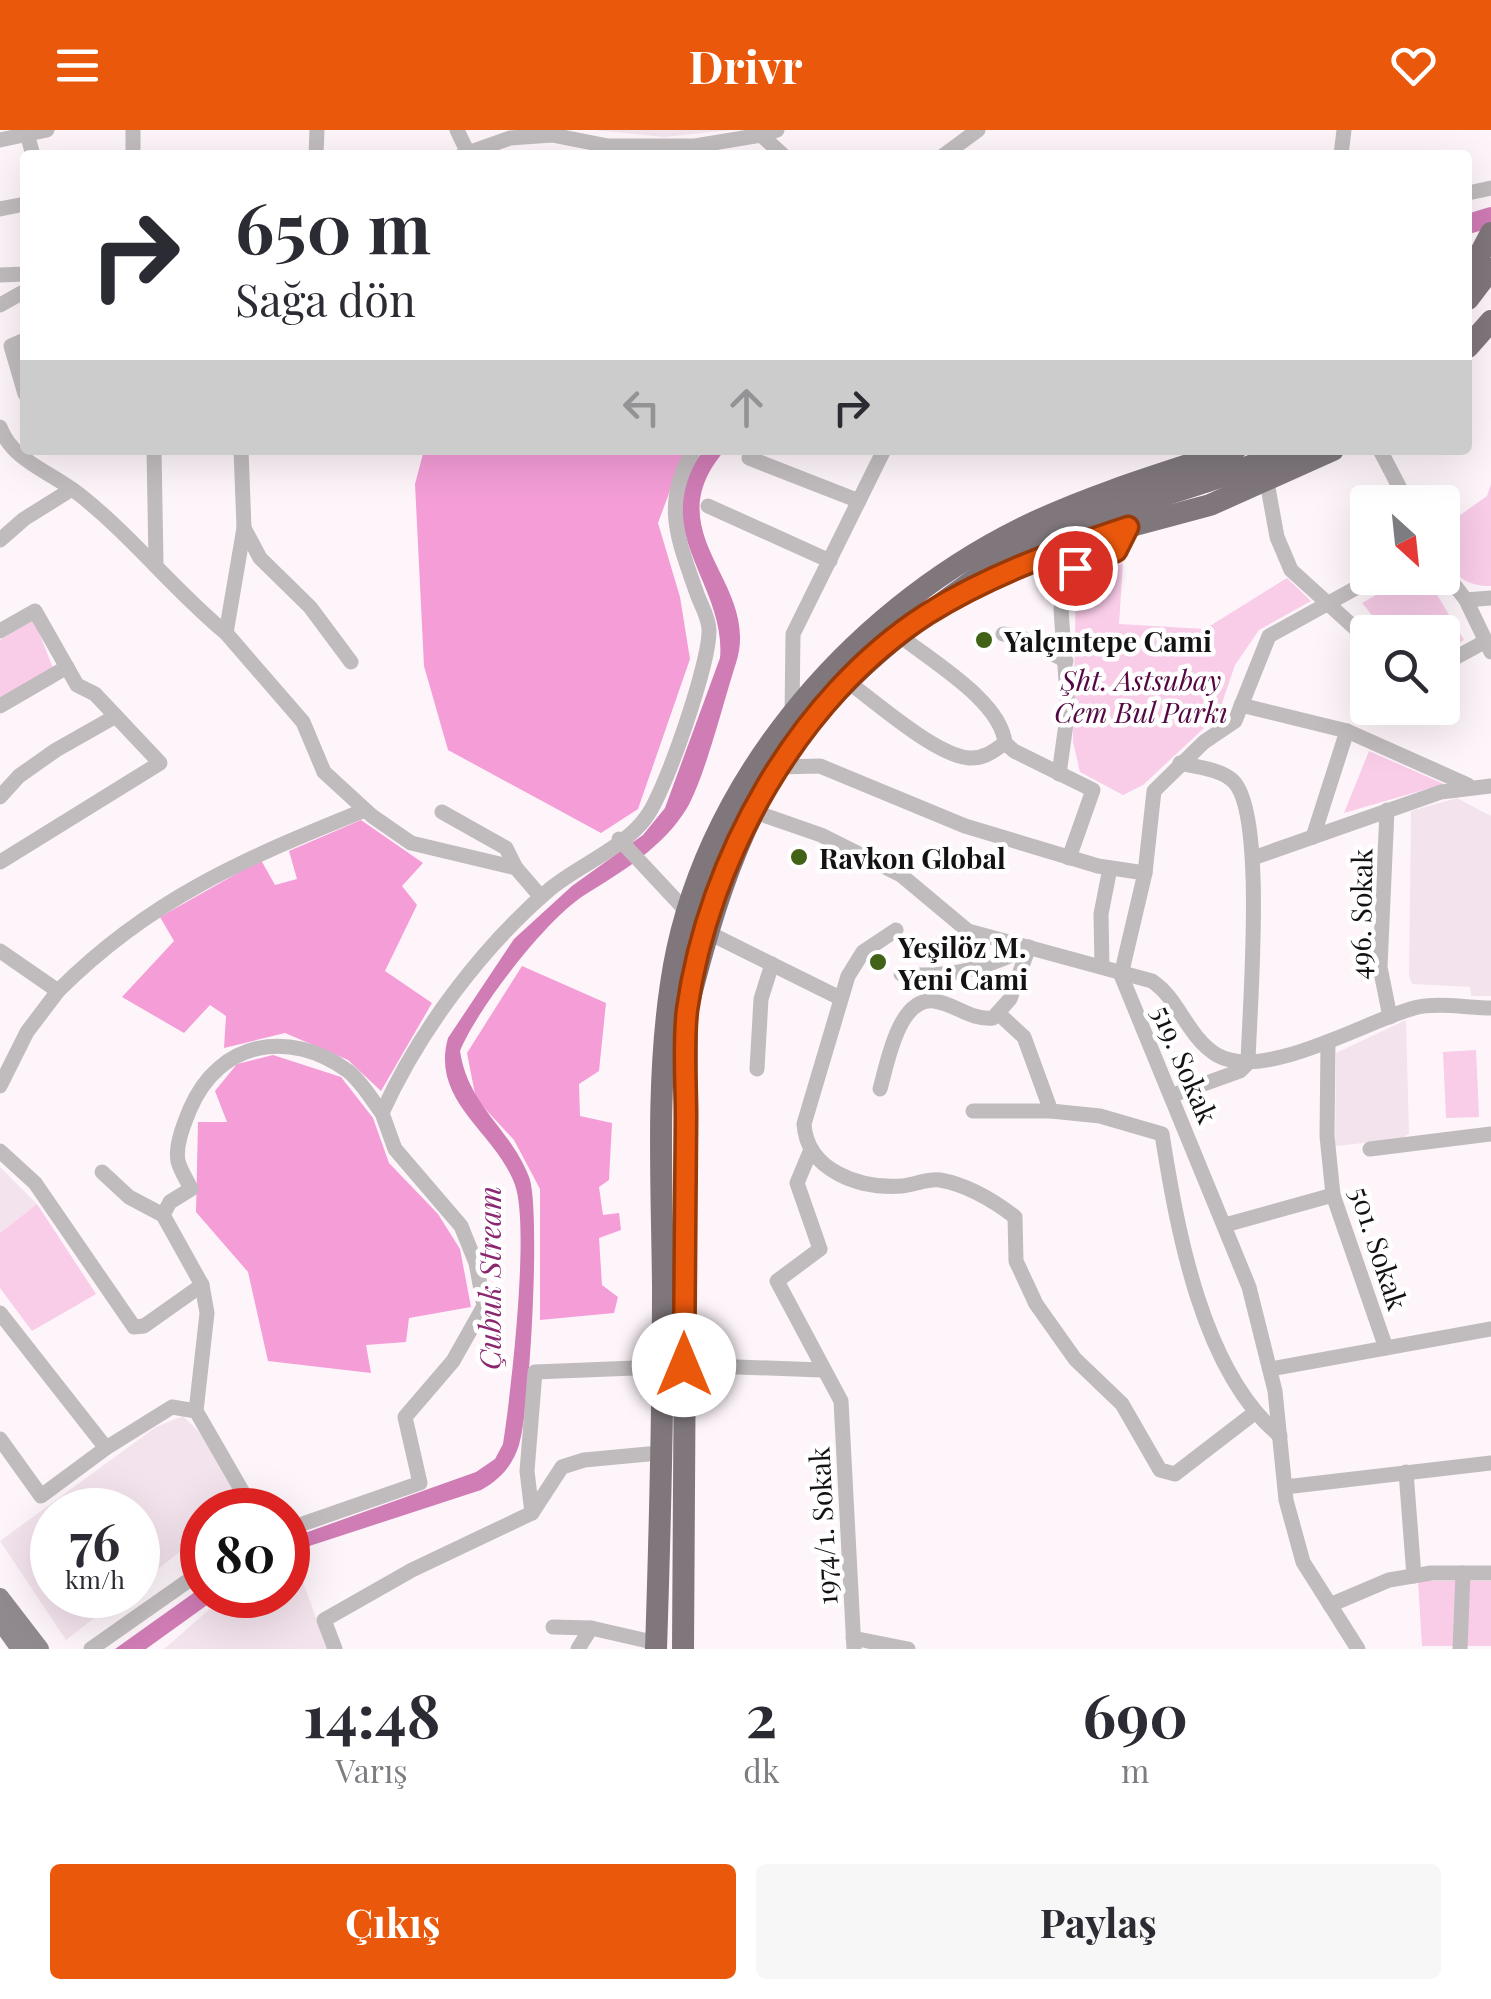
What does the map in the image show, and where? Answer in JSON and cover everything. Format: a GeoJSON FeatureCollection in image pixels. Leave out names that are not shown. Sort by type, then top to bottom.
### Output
{"type":"FeatureCollection","features":[{"type":"Feature","properties":{"kind":"highway"},"geometry":{"type":"LineString","coordinates":[[1472,269],[1488,238]]}},
{"type":"Feature","properties":{"kind":"highway"},"geometry":{"type":"LineString","coordinates":[[1472,294],[1491,268]]}},
{"type":"Feature","properties":{"kind":"highway"},"geometry":{"type":"LineString","coordinates":[[1472,321],[1491,300]]}},
{"type":"Feature","properties":{"kind":"highway"},"geometry":{"type":"LineString","coordinates":[[1472,342],[1491,321]]}},
{"type":"Feature","properties":{"kind":"highway"},"geometry":{"type":"LineString","coordinates":[[650,1646],[658,1581],[664,1059],[671,981],[688,914],[734,804],[792,717],[860,640],[934,580],[995,533],[1121,474],[1176,455]]}},
{"type":"Feature","properties":{"kind":"highway"},"geometry":{"type":"LineString","coordinates":[[683,1649],[687,1010],[707,932],[752,812],[807,726],[899,635],[930,612],[1226,455]]}},
{"type":"Feature","properties":{"kind":"highway"},"geometry":{"type":"LineString","coordinates":[[934,580],[1022,528],[1130,506],[1274,455]]}},
{"type":"Feature","properties":{"kind":"highway"},"geometry":{"type":"LineString","coordinates":[[1130,506],[1210,505],[1267,482],[1316,456]]}},
{"type":"Feature","properties":{"kind":"highway"},"geometry":{"type":"LineString","coordinates":[[683,1564],[693,1649]]}},
{"type":"Feature","properties":{"kind":"main road"},"geometry":{"type":"LineString","coordinates":[[0,1597],[40,1649]]}},
{"type":"Feature","properties":{"kind":"main road"},"geometry":{"type":"LineString","coordinates":[[0,1621],[20,1649]]}},
{"type":"Feature","properties":{"kind":"street"},"geometry":{"type":"LineString","coordinates":[[0,140],[47,130]]}},
{"type":"Feature","properties":{"kind":"street"},"geometry":{"type":"LineString","coordinates":[[951,150],[978,130]]}},
{"type":"Feature","properties":{"kind":"street"},"geometry":{"type":"LineString","coordinates":[[476,150],[510,138],[559,133],[608,146],[695,146],[769,132]]}},
{"type":"Feature","properties":{"kind":"street"},"geometry":{"type":"LineString","coordinates":[[20,342],[10,346],[20,378]]}},
{"type":"Feature","properties":{"kind":"street"},"geometry":{"type":"LineString","coordinates":[[0,427],[4,450],[72,489],[156,562],[184,598],[226,632],[303,722],[324,772],[365,810],[410,843],[516,868]]}},
{"type":"Feature","properties":{"kind":"street"},"geometry":{"type":"LineString","coordinates":[[154,455],[156,562]]}},
{"type":"Feature","properties":{"kind":"street"},"geometry":{"type":"LineString","coordinates":[[226,632],[244,528],[241,455]]}},
{"type":"Feature","properties":{"kind":"street"},"geometry":{"type":"LineString","coordinates":[[382,1112],[396,1082],[477,965],[541,897],[623,844],[647,817],[702,680],[710,628],[680,544],[673,506],[680,472],[691,455]]}},
{"type":"Feature","properties":{"kind":"street"},"geometry":{"type":"LineString","coordinates":[[792,717],[792,634],[882,455]]}},
{"type":"Feature","properties":{"kind":"street"},"geometry":{"type":"LineString","coordinates":[[1383,455],[1398,485]]}},
{"type":"Feature","properties":{"kind":"street"},"geometry":{"type":"LineString","coordinates":[[749,458],[859,501]]}},
{"type":"Feature","properties":{"kind":"street"},"geometry":{"type":"LineString","coordinates":[[1267,482],[1278,537],[1291,570],[1350,624]]}},
{"type":"Feature","properties":{"kind":"street"},"geometry":{"type":"LineString","coordinates":[[0,540],[24,519],[72,489]]}},
{"type":"Feature","properties":{"kind":"street"},"geometry":{"type":"LineString","coordinates":[[708,506],[830,561]]}},
{"type":"Feature","properties":{"kind":"street"},"geometry":{"type":"LineString","coordinates":[[1060,774],[1068,710],[1061,609],[1065,580],[1075,568],[1116,551],[1130,506]]}},
{"type":"Feature","properties":{"kind":"street"},"geometry":{"type":"LineString","coordinates":[[244,528],[260,558],[310,606],[350,662]]}},
{"type":"Feature","properties":{"kind":"street"},"geometry":{"type":"LineString","coordinates":[[1121,975],[1145,874],[1154,791],[1180,763],[1235,721],[1268,636],[1350,590]]}},
{"type":"Feature","properties":{"kind":"street"},"geometry":{"type":"LineString","coordinates":[[1460,592],[1489,647],[1460,658]]}},
{"type":"Feature","properties":{"kind":"street"},"geometry":{"type":"LineString","coordinates":[[1466,600],[1491,598]]}},
{"type":"Feature","properties":{"kind":"street"},"geometry":{"type":"LineString","coordinates":[[0,631],[35,611],[78,685],[95,694],[160,764],[0,862]]}},
{"type":"Feature","properties":{"kind":"street"},"geometry":{"type":"LineString","coordinates":[[1003,634],[1019,636],[1066,661]]}},
{"type":"Feature","properties":{"kind":"street"},"geometry":{"type":"LineString","coordinates":[[899,635],[993,710],[1004,728],[1004,743]]}},
{"type":"Feature","properties":{"kind":"street"},"geometry":{"type":"LineString","coordinates":[[0,706],[67,668]]}},
{"type":"Feature","properties":{"kind":"street"},"geometry":{"type":"LineString","coordinates":[[848,682],[955,753],[968,758],[989,755],[1004,743]]}},
{"type":"Feature","properties":{"kind":"street"},"geometry":{"type":"LineString","coordinates":[[1242,704],[1347,732],[1470,786]]}},
{"type":"Feature","properties":{"kind":"street"},"geometry":{"type":"LineString","coordinates":[[0,797],[32,767],[116,716]]}},
{"type":"Feature","properties":{"kind":"street"},"geometry":{"type":"LineString","coordinates":[[1313,838],[1347,732]]}},
{"type":"Feature","properties":{"kind":"street"},"geometry":{"type":"LineString","coordinates":[[1004,743],[1093,790],[1069,858]]}},
{"type":"Feature","properties":{"kind":"street"},"geometry":{"type":"LineString","coordinates":[[1173,1095],[1240,1071],[1248,1063],[1253,858],[1248,807],[1237,786],[1222,774],[1180,763]]}},
{"type":"Feature","properties":{"kind":"street"},"geometry":{"type":"LineString","coordinates":[[778,767],[820,766],[965,826],[1069,858],[1145,874]]}},
{"type":"Feature","properties":{"kind":"street"},"geometry":{"type":"LineString","coordinates":[[1253,858],[1387,810],[1470,786],[1491,786]]}},
{"type":"Feature","properties":{"kind":"street"},"geometry":{"type":"LineString","coordinates":[[0,1086],[27,1032],[58,991],[92,957],[181,892],[242,860],[365,810]]}},
{"type":"Feature","properties":{"kind":"street","name":"496. Sokak"},"geometry":{"type":"LineString","coordinates":[[1387,810],[1380,967],[1390,1017]]}},
{"type":"Feature","properties":{"kind":"street"},"geometry":{"type":"LineString","coordinates":[[442,812],[506,848],[516,868],[541,897]]}},
{"type":"Feature","properties":{"kind":"street"},"geometry":{"type":"LineString","coordinates":[[752,812],[821,835],[901,875],[968,931],[1152,981],[1206,1047],[1230,1061],[1248,1063],[1328,1042],[1418,1006],[1491,1008]]}},
{"type":"Feature","properties":{"kind":"street"},"geometry":{"type":"LineString","coordinates":[[623,844],[688,914]]}},
{"type":"Feature","properties":{"kind":"street"},"geometry":{"type":"LineString","coordinates":[[1102,966],[1101,914],[1110,868]]}},
{"type":"Feature","properties":{"kind":"street"},"geometry":{"type":"LineString","coordinates":[[684,1365],[821,1370],[777,1282],[820,1249],[797,1183],[810,1152],[804,1124],[840,998],[863,952],[896,930]]}},
{"type":"Feature","properties":{"kind":"street"},"geometry":{"type":"LineString","coordinates":[[707,932],[840,998]]}},
{"type":"Feature","properties":{"kind":"street"},"geometry":{"type":"LineString","coordinates":[[901,974],[956,976],[986,968],[1029,947]]}},
{"type":"Feature","properties":{"kind":"street"},"geometry":{"type":"LineString","coordinates":[[880,1089],[906,1017],[921,1003],[934,1001],[978,1019],[998,1012],[1010,999],[1029,947]]}},
{"type":"Feature","properties":{"kind":"street"},"geometry":{"type":"LineString","coordinates":[[0,951],[58,991]]}},
{"type":"Feature","properties":{"kind":"street"},"geometry":{"type":"LineString","coordinates":[[757,1069],[762,999],[772,964]]}},
{"type":"Feature","properties":{"kind":"street","name":"519. Sokak"},"geometry":{"type":"LineString","coordinates":[[1121,975],[1250,1287],[1270,1369],[1285,1487],[1302,1562],[1358,1649]]}},
{"type":"Feature","properties":{"kind":"street"},"geometry":{"type":"LineString","coordinates":[[998,1012],[1024,1037],[1052,1111]]}},
{"type":"Feature","properties":{"kind":"street","name":"501. Sokak"},"geometry":{"type":"LineString","coordinates":[[1328,1042],[1327,1136],[1333,1195],[1386,1348]]}},
{"type":"Feature","properties":{"kind":"street"},"geometry":{"type":"LineString","coordinates":[[163,1214],[170,1202],[191,1189],[178,1159],[182,1129],[197,1093],[218,1066],[269,1044],[329,1061],[350,1072],[382,1112],[395,1149],[461,1226],[476,1262],[484,1306],[453,1361],[405,1417],[420,1483],[310,1521]]}},
{"type":"Feature","properties":{"kind":"street"},"geometry":{"type":"LineString","coordinates":[[974,1110],[1100,1116],[1162,1134],[1183,1258],[1203,1312],[1253,1414],[1280,1436]]}},
{"type":"Feature","properties":{"kind":"street"},"geometry":{"type":"LineString","coordinates":[[1370,1150],[1491,1134]]}},
{"type":"Feature","properties":{"kind":"street"},"geometry":{"type":"LineString","coordinates":[[0,1151],[35,1183],[134,1327],[144,1326],[202,1286]]}},
{"type":"Feature","properties":{"kind":"street"},"geometry":{"type":"LineString","coordinates":[[810,1152],[829,1169],[877,1186],[935,1179],[960,1186],[1016,1218],[1016,1261],[1036,1304],[1075,1359],[1122,1404],[1160,1470],[1175,1474],[1183,1470],[1253,1414]]}},
{"type":"Feature","properties":{"kind":"street"},"geometry":{"type":"LineString","coordinates":[[102,1172],[129,1197],[163,1214],[202,1286],[207,1313],[196,1411],[239,1488]]}},
{"type":"Feature","properties":{"kind":"street"},"geometry":{"type":"LineString","coordinates":[[1225,1225],[1333,1195]]}},
{"type":"Feature","properties":{"kind":"street"},"geometry":{"type":"LineString","coordinates":[[0,1314],[106,1448]]}},
{"type":"Feature","properties":{"kind":"street"},"geometry":{"type":"LineString","coordinates":[[1270,1369],[1491,1329]]}},
{"type":"Feature","properties":{"kind":"street"},"geometry":{"type":"LineString","coordinates":[[532,1513],[527,1455],[535,1372],[660,1368]]}},
{"type":"Feature","properties":{"kind":"street","name":"1974/1. Sokak"},"geometry":{"type":"LineString","coordinates":[[821,1370],[841,1401],[854,1644]]}},
{"type":"Feature","properties":{"kind":"street"},"geometry":{"type":"LineString","coordinates":[[0,1439],[41,1496],[106,1448],[172,1407],[196,1411]]}},
{"type":"Feature","properties":{"kind":"street"},"geometry":{"type":"LineString","coordinates":[[336,1649],[324,1620],[412,1570],[532,1513],[562,1467],[584,1460],[660,1453]]}},
{"type":"Feature","properties":{"kind":"street"},"geometry":{"type":"LineString","coordinates":[[1285,1487],[1491,1463]]}},
{"type":"Feature","properties":{"kind":"street"},"geometry":{"type":"LineString","coordinates":[[1406,1472],[1414,1576]]}},
{"type":"Feature","properties":{"kind":"street"},"geometry":{"type":"LineString","coordinates":[[1460,1649],[1463,1573]]}},
{"type":"Feature","properties":{"kind":"street"},"geometry":{"type":"LineString","coordinates":[[1330,1605],[1389,1580],[1491,1574]]}},
{"type":"Feature","properties":{"kind":"street"},"geometry":{"type":"LineString","coordinates":[[92,1649],[180,1587]]}},
{"type":"Feature","properties":{"kind":"street"},"geometry":{"type":"LineString","coordinates":[[553,1628],[591,1628],[623,1642],[650,1646]]}},
{"type":"Feature","properties":{"kind":"street"},"geometry":{"type":"LineString","coordinates":[[578,1649],[591,1628]]}},
{"type":"Feature","properties":{"kind":"street"},"geometry":{"type":"LineString","coordinates":[[854,1644],[908,1649]]}},
{"type":"Feature","properties":{"kind":"shaded area"},"geometry":{"type":"Polygon","coordinates":[[[594,130],[731,130],[664,137],[594,130]]]}},
{"type":"Feature","properties":{"kind":"shaded area"},"geometry":{"type":"Polygon","coordinates":[[[423,455],[683,455],[658,523],[680,597],[690,659],[638,809],[601,833],[448,750],[424,666],[415,484],[423,455]]]}},
{"type":"Feature","properties":{"kind":"shaded area"},"geometry":{"type":"Polygon","coordinates":[[[701,455],[722,455],[706,480],[700,507],[703,533],[735,607],[740,634],[736,663],[694,794],[677,822],[654,847],[583,896],[550,925],[496,990],[460,1051],[472,1087],[521,1160],[532,1196],[530,1354],[519,1445],[505,1471],[481,1490],[310,1546],[310,1531],[476,1472],[495,1459],[503,1444],[518,1312],[519,1206],[506,1166],[456,1099],[448,1081],[448,1038],[514,939],[572,886],[643,835],[665,808],[720,658],[719,631],[684,529],[682,503],[687,477],[701,455]]]}},
{"type":"Feature","properties":{"kind":"shaded area"},"geometry":{"type":"Polygon","coordinates":[[[1457,798],[1491,816],[1491,996],[1471,996],[1470,987],[1412,984],[1409,976],[1411,811],[1457,798]]]}},
{"type":"Feature","properties":{"kind":"shaded area"},"geometry":{"type":"Polygon","coordinates":[[[361,820],[423,863],[402,886],[417,905],[385,971],[432,1003],[381,1091],[348,1060],[285,1033],[224,1048],[226,1016],[210,1005],[184,1033],[122,997],[174,941],[160,917],[261,860],[275,885],[297,879],[289,851],[361,820]]]}},
{"type":"Feature","properties":{"kind":"shaded area"},"geometry":{"type":"Polygon","coordinates":[[[522,966],[606,1003],[599,1071],[579,1084],[580,1116],[612,1123],[609,1180],[599,1187],[603,1215],[619,1213],[621,1230],[599,1238],[602,1285],[618,1297],[614,1313],[540,1320],[540,1189],[514,1140],[476,1099],[467,1053],[522,966]]]}},
{"type":"Feature","properties":{"kind":"shaded area"},"geometry":{"type":"Polygon","coordinates":[[[1406,1020],[1409,1133],[1402,1139],[1335,1146],[1336,1053],[1406,1020]]]}},
{"type":"Feature","properties":{"kind":"shaded area"},"geometry":{"type":"Polygon","coordinates":[[[273,1055],[341,1077],[373,1118],[389,1163],[438,1214],[460,1249],[471,1307],[409,1318],[406,1342],[366,1345],[371,1373],[268,1361],[248,1272],[196,1212],[198,1122],[227,1122],[215,1091],[237,1064],[273,1055]]]}},
{"type":"Feature","properties":{"kind":"shaded area"},"geometry":{"type":"Polygon","coordinates":[[[0,1167],[37,1204],[0,1233],[0,1167]]]}},
{"type":"Feature","properties":{"kind":"shaded area"},"geometry":{"type":"Polygon","coordinates":[[[183,1416],[206,1439],[233,1488],[180,1488],[180,1552],[160,1567],[160,1488],[73,1488],[156,1427],[183,1416]]]}},
{"type":"Feature","properties":{"kind":"shaded area"},"geometry":{"type":"Polygon","coordinates":[[[30,1519],[30,1586],[0,1541],[30,1519]]]}},
{"type":"Feature","properties":{"kind":"shaded area"},"geometry":{"type":"Polygon","coordinates":[[[310,1602],[327,1649],[164,1649],[200,1618],[310,1618],[310,1602]]]}},
{"type":"Feature","properties":{"kind":"shaded area"},"geometry":{"type":"Polygon","coordinates":[[[180,1603],[180,1618],[189,1618],[146,1649],[115,1649],[160,1618],[180,1603]]]}},
{"type":"Feature","properties":{"kind":"shaded area"},"geometry":{"type":"Polygon","coordinates":[[[51,1618],[94,1618],[66,1640],[51,1618]]]}},
{"type":"Feature","properties":{"kind":"green space"},"geometry":{"type":"Polygon","coordinates":[[[1491,484],[1491,586],[1460,577],[1460,515],[1487,496],[1491,484]]]}},
{"type":"Feature","properties":{"kind":"green space","name":"Şht. Astsubay Cem Bul Parkı"},"geometry":{"type":"Polygon","coordinates":[[[1123,563],[1119,624],[1205,629],[1287,578],[1311,601],[1259,630],[1235,665],[1218,715],[1143,785],[1123,795],[1080,772],[1073,742],[1076,581],[1123,563]]]}},
{"type":"Feature","properties":{"kind":"green space"},"geometry":{"type":"Polygon","coordinates":[[[1376,595],[1437,595],[1449,615],[1372,615],[1362,603],[1376,595]]]}},
{"type":"Feature","properties":{"kind":"green space"},"geometry":{"type":"Polygon","coordinates":[[[34,620],[53,668],[0,699],[0,640],[34,620]]]}},
{"type":"Feature","properties":{"kind":"green space"},"geometry":{"type":"Polygon","coordinates":[[[1369,751],[1444,784],[1344,813],[1369,751]]]}},
{"type":"Feature","properties":{"kind":"green space"},"geometry":{"type":"Polygon","coordinates":[[[1476,1050],[1479,1117],[1446,1118],[1443,1052],[1476,1050]]]}},
{"type":"Feature","properties":{"kind":"green space"},"geometry":{"type":"Polygon","coordinates":[[[37,1204],[96,1294],[32,1331],[0,1288],[0,1233],[37,1204]]]}},
{"type":"Feature","properties":{"kind":"green space"},"geometry":{"type":"Polygon","coordinates":[[[1418,1581],[1491,1581],[1491,1646],[1422,1646],[1418,1581]]]}},
{"type":"Feature","properties":{"kind":"waterway"},"geometry":{"type":"LineString","coordinates":[[1472,223],[1491,217]]}},
{"type":"Feature","properties":{"kind":"place","name":"Yalçıntepe Cami"},"geometry":{"type":"Point","coordinates":[984,640]}},
{"type":"Feature","properties":{"kind":"place","name":"Ravkon Global"},"geometry":{"type":"Point","coordinates":[799,857]}},
{"type":"Feature","properties":{"kind":"place","name":"Yeşilöz M. Yeni Cami"},"geometry":{"type":"Point","coordinates":[878,962]}},
{"type":"Feature","properties":{"kind":"route"},"geometry":{"type":"LineString","coordinates":[[684,1365],[687,1010],[713,908],[744,826],[773,774],[807,726],[871,656],[930,612],[1038,558],[1128,527],[1116,551],[1075,568]]}},
{"type":"Feature","properties":{"kind":"water label","name":"Çubuk Stream"},"geometry":{"type":"Point","coordinates":[489,1278]}}]}
